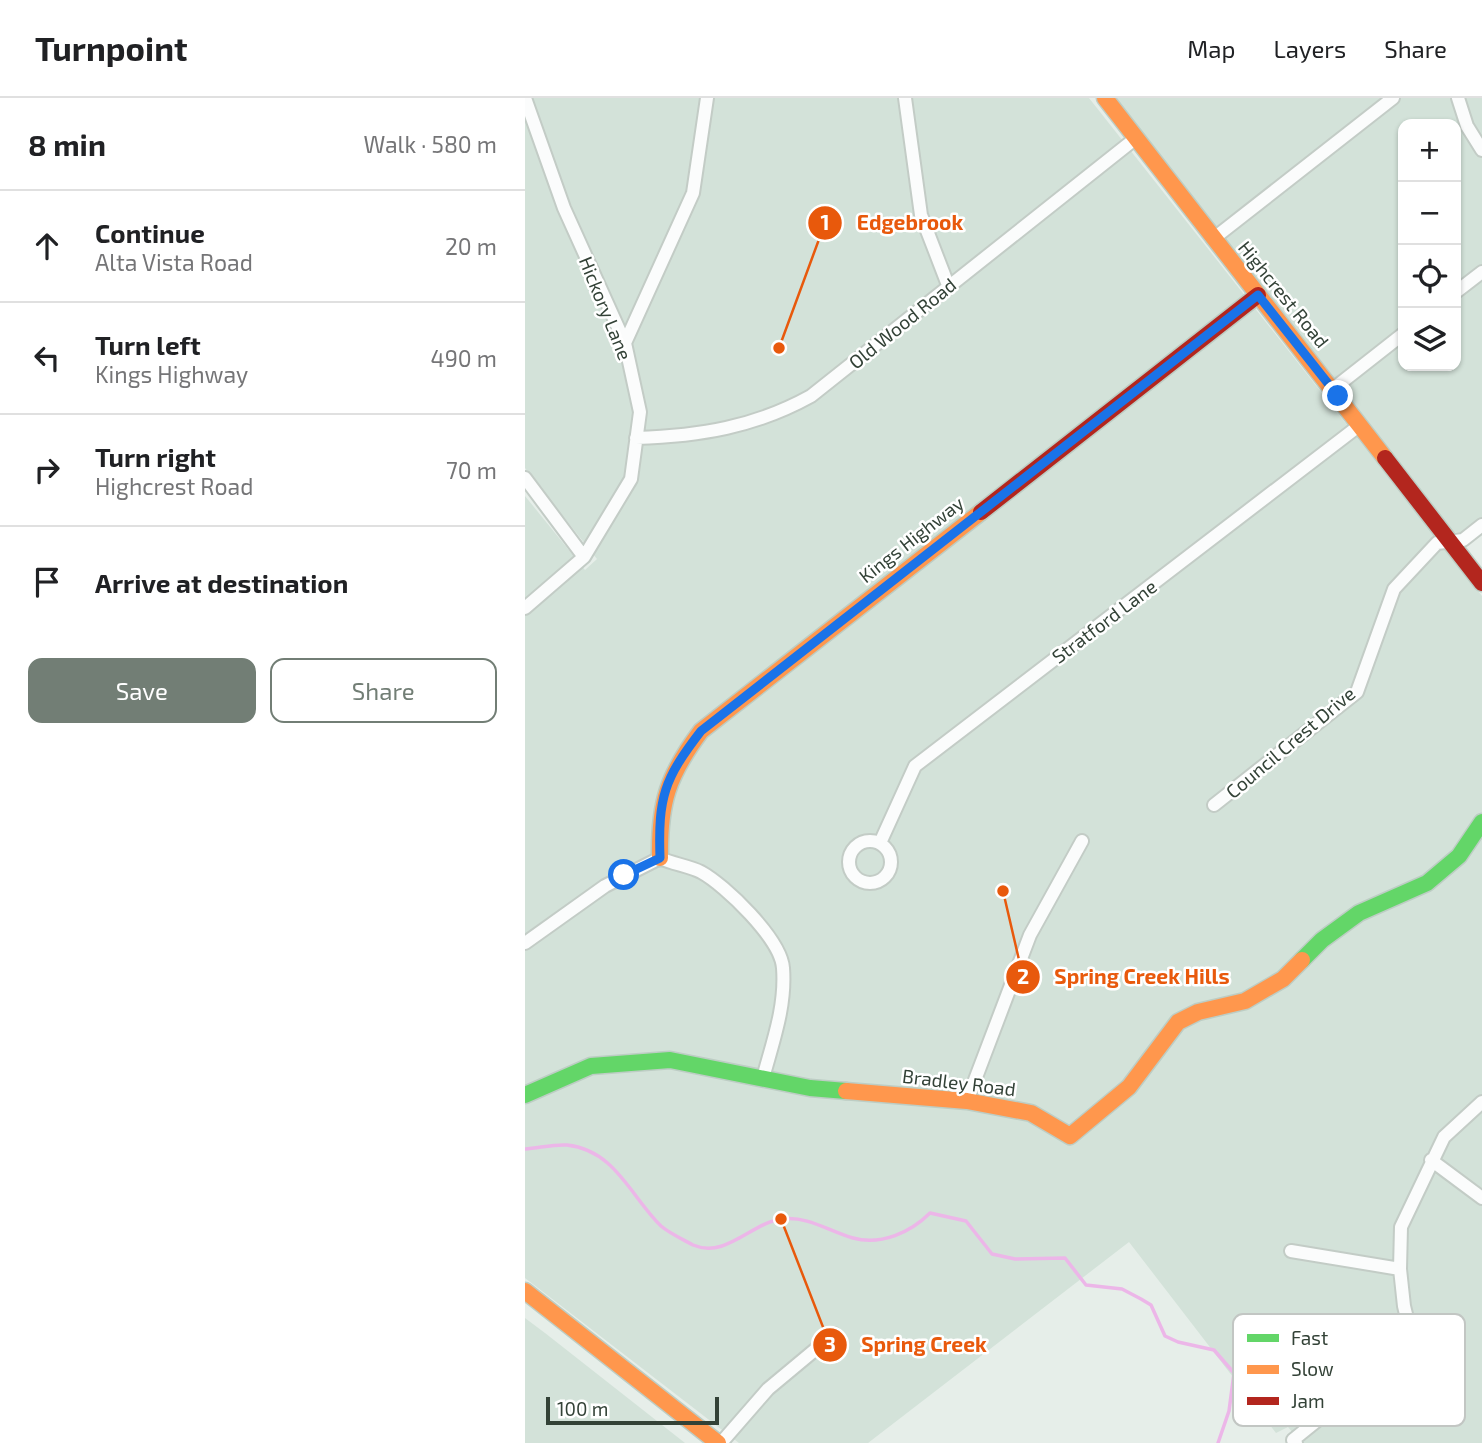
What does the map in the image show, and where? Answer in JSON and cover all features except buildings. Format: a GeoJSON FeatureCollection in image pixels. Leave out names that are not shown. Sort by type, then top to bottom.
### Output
{"type":"FeatureCollection","features":[{"type":"Feature","properties":{"kind":"street","name":"Hickory Lane"},"geometry":{"type":"LineString","coordinates":[[525,98],[564,208],[625,343],[640,412],[631,480],[584,557],[525,608]]}},
{"type":"Feature","properties":{"kind":"street"},"geometry":{"type":"LineString","coordinates":[[625,343],[693,192],[707,98]]}},
{"type":"Feature","properties":{"kind":"street"},"geometry":{"type":"LineString","coordinates":[[905,98],[921,215],[948,285]]}},
{"type":"Feature","properties":{"kind":"street","name":"Highcrest Road"},"geometry":{"type":"LineString","coordinates":[[1105,98],[1482,583]]}},
{"type":"Feature","properties":{"kind":"street"},"geometry":{"type":"LineString","coordinates":[[1213,239],[1393,98]]}},
{"type":"Feature","properties":{"kind":"street"},"geometry":{"type":"LineString","coordinates":[[1458,98],[1467,125],[1482,150]]}},
{"type":"Feature","properties":{"kind":"street","name":"Old Wood Road"},"geometry":{"type":"LineString","coordinates":[[636,438],[721,430],[776,415],[811,396],[1136,138]]}},
{"type":"Feature","properties":{"kind":"street"},"geometry":{"type":"LineString","coordinates":[[1461,288],[1482,272]]}},
{"type":"Feature","properties":{"kind":"street","name":"Kings Highway"},"geometry":{"type":"LineString","coordinates":[[660,858],[659,815],[673,767],[701,731],[1258,295]]}},
{"type":"Feature","properties":{"kind":"street"},"geometry":{"type":"LineString","coordinates":[[1333,390],[1398,338]]}},
{"type":"Feature","properties":{"kind":"street","name":"Stratford Lane"},"geometry":{"type":"LineString","coordinates":[[880,843],[915,766],[1360,425]]}},
{"type":"Feature","properties":{"kind":"street"},"geometry":{"type":"LineString","coordinates":[[525,478],[584,557]]}},
{"type":"Feature","properties":{"kind":"street","name":"Council Crest Drive"},"geometry":{"type":"LineString","coordinates":[[1214,805],[1357,692],[1394,589],[1437,543],[1463,540],[1482,525]]}},
{"type":"Feature","properties":{"kind":"street","name":"Bradley Road"},"geometry":{"type":"LineString","coordinates":[[525,1095],[591,1066],[670,1060],[810,1088],[967,1101],[1031,1113],[1070,1136],[1129,1087],[1178,1022],[1198,1012],[1245,1001],[1283,979],[1322,940],[1359,913],[1427,883],[1459,856],[1482,822]]}},
{"type":"Feature","properties":{"kind":"street"},"geometry":{"type":"LineString","coordinates":[[967,1101],[1030,935],[1082,841]]}},
{"type":"Feature","properties":{"kind":"street"},"geometry":{"type":"LineString","coordinates":[[525,943],[605,886],[660,858],[698,871],[727,888],[771,941],[783,964],[783,1003],[763,1078]]}},
{"type":"Feature","properties":{"kind":"street"},"geometry":{"type":"LineString","coordinates":[[1406,1314],[1400,1269],[1401,1227],[1444,1137],[1482,1102]]}},
{"type":"Feature","properties":{"kind":"street"},"geometry":{"type":"LineString","coordinates":[[1431,1160],[1482,1198]]}},
{"type":"Feature","properties":{"kind":"street"},"geometry":{"type":"LineString","coordinates":[[1291,1251],[1400,1269]]}},
{"type":"Feature","properties":{"kind":"street"},"geometry":{"type":"LineString","coordinates":[[525,1291],[719,1443],[768,1389],[834,1335]]}},
{"type":"Feature","properties":{"kind":"street"},"geometry":{"type":"LineString","coordinates":[[1294,1441],[1312,1426]]}},
{"type":"Feature","properties":{"kind":"shaded area"},"geometry":{"type":"Polygon","coordinates":[[[525,98],[1089,98],[1482,596],[1482,1443],[1301,1443],[1288,1427],[1276,1433],[1271,1426],[1465,1426],[1465,1314],[1233,1314],[1233,1377],[1129,1242],[868,1443],[739,1443],[525,1278],[525,496],[585,570],[597,559],[525,468],[525,98]]]}},
{"type":"Feature","properties":{"kind":"shaded area"},"geometry":{"type":"Polygon","coordinates":[[[1112,98],[1482,98],[1482,520],[1465,533],[1453,532],[1112,98]]]}},
{"type":"Feature","properties":{"kind":"shaded area"},"geometry":{"type":"Polygon","coordinates":[[[525,1318],[545,1333],[685,1443],[525,1443],[525,1318]]]}},
{"type":"Feature","properties":{"kind":"waterway"},"geometry":{"type":"LineString","coordinates":[[525,1149],[567,1145],[598,1156],[621,1176],[661,1226],[693,1245],[705,1248],[727,1244],[782,1219],[810,1222],[864,1240],[895,1236],[930,1213],[966,1221],[992,1254],[1015,1259],[1065,1258],[1086,1285],[1122,1289],[1141,1299],[1151,1305],[1165,1336],[1178,1342],[1214,1350],[1233,1372]]}},
{"type":"Feature","properties":{"kind":"waterway"},"geometry":{"type":"LineString","coordinates":[[1218,1443],[1229,1411],[1233,1381]]}},
{"type":"Feature","properties":{"kind":"traffic: fast"},"geometry":{"type":"LineString","coordinates":[[1302,960],[1322,940],[1359,913],[1427,883],[1459,856],[1482,822]]}},
{"type":"Feature","properties":{"kind":"traffic: fast"},"geometry":{"type":"LineString","coordinates":[[525,1095],[591,1066],[670,1060],[810,1088],[846,1091]]}},
{"type":"Feature","properties":{"kind":"traffic: slow"},"geometry":{"type":"LineString","coordinates":[[1105,98],[1385,458]]}},
{"type":"Feature","properties":{"kind":"traffic: slow"},"geometry":{"type":"LineString","coordinates":[[660,858],[661,821],[668,790],[673,776],[701,731],[981,512]]}},
{"type":"Feature","properties":{"kind":"traffic: slow"},"geometry":{"type":"LineString","coordinates":[[846,1091],[967,1101],[1031,1113],[1070,1136],[1129,1087],[1178,1022],[1198,1012],[1245,1001],[1283,979],[1302,960]]}},
{"type":"Feature","properties":{"kind":"traffic: slow"},"geometry":{"type":"LineString","coordinates":[[525,1291],[718,1443]]}},
{"type":"Feature","properties":{"kind":"traffic: jam"},"geometry":{"type":"LineString","coordinates":[[981,512],[1258,295]]}},
{"type":"Feature","properties":{"kind":"traffic: jam"},"geometry":{"type":"LineString","coordinates":[[1385,458],[1482,583]]}},
{"type":"Feature","properties":{"kind":"place","name":"Edgebrook"},"geometry":{"type":"Point","coordinates":[779,348]}},
{"type":"Feature","properties":{"kind":"place","name":"Spring Creek Hills"},"geometry":{"type":"Point","coordinates":[1003,891]}},
{"type":"Feature","properties":{"kind":"place","name":"Spring Creek"},"geometry":{"type":"Point","coordinates":[781,1219]}},
{"type":"Feature","properties":{"kind":"route"},"geometry":{"type":"LineString","coordinates":[[624,875],[646,867],[660,858],[659,815],[673,767],[701,731],[1258,295],[1338,396]]}}]}
